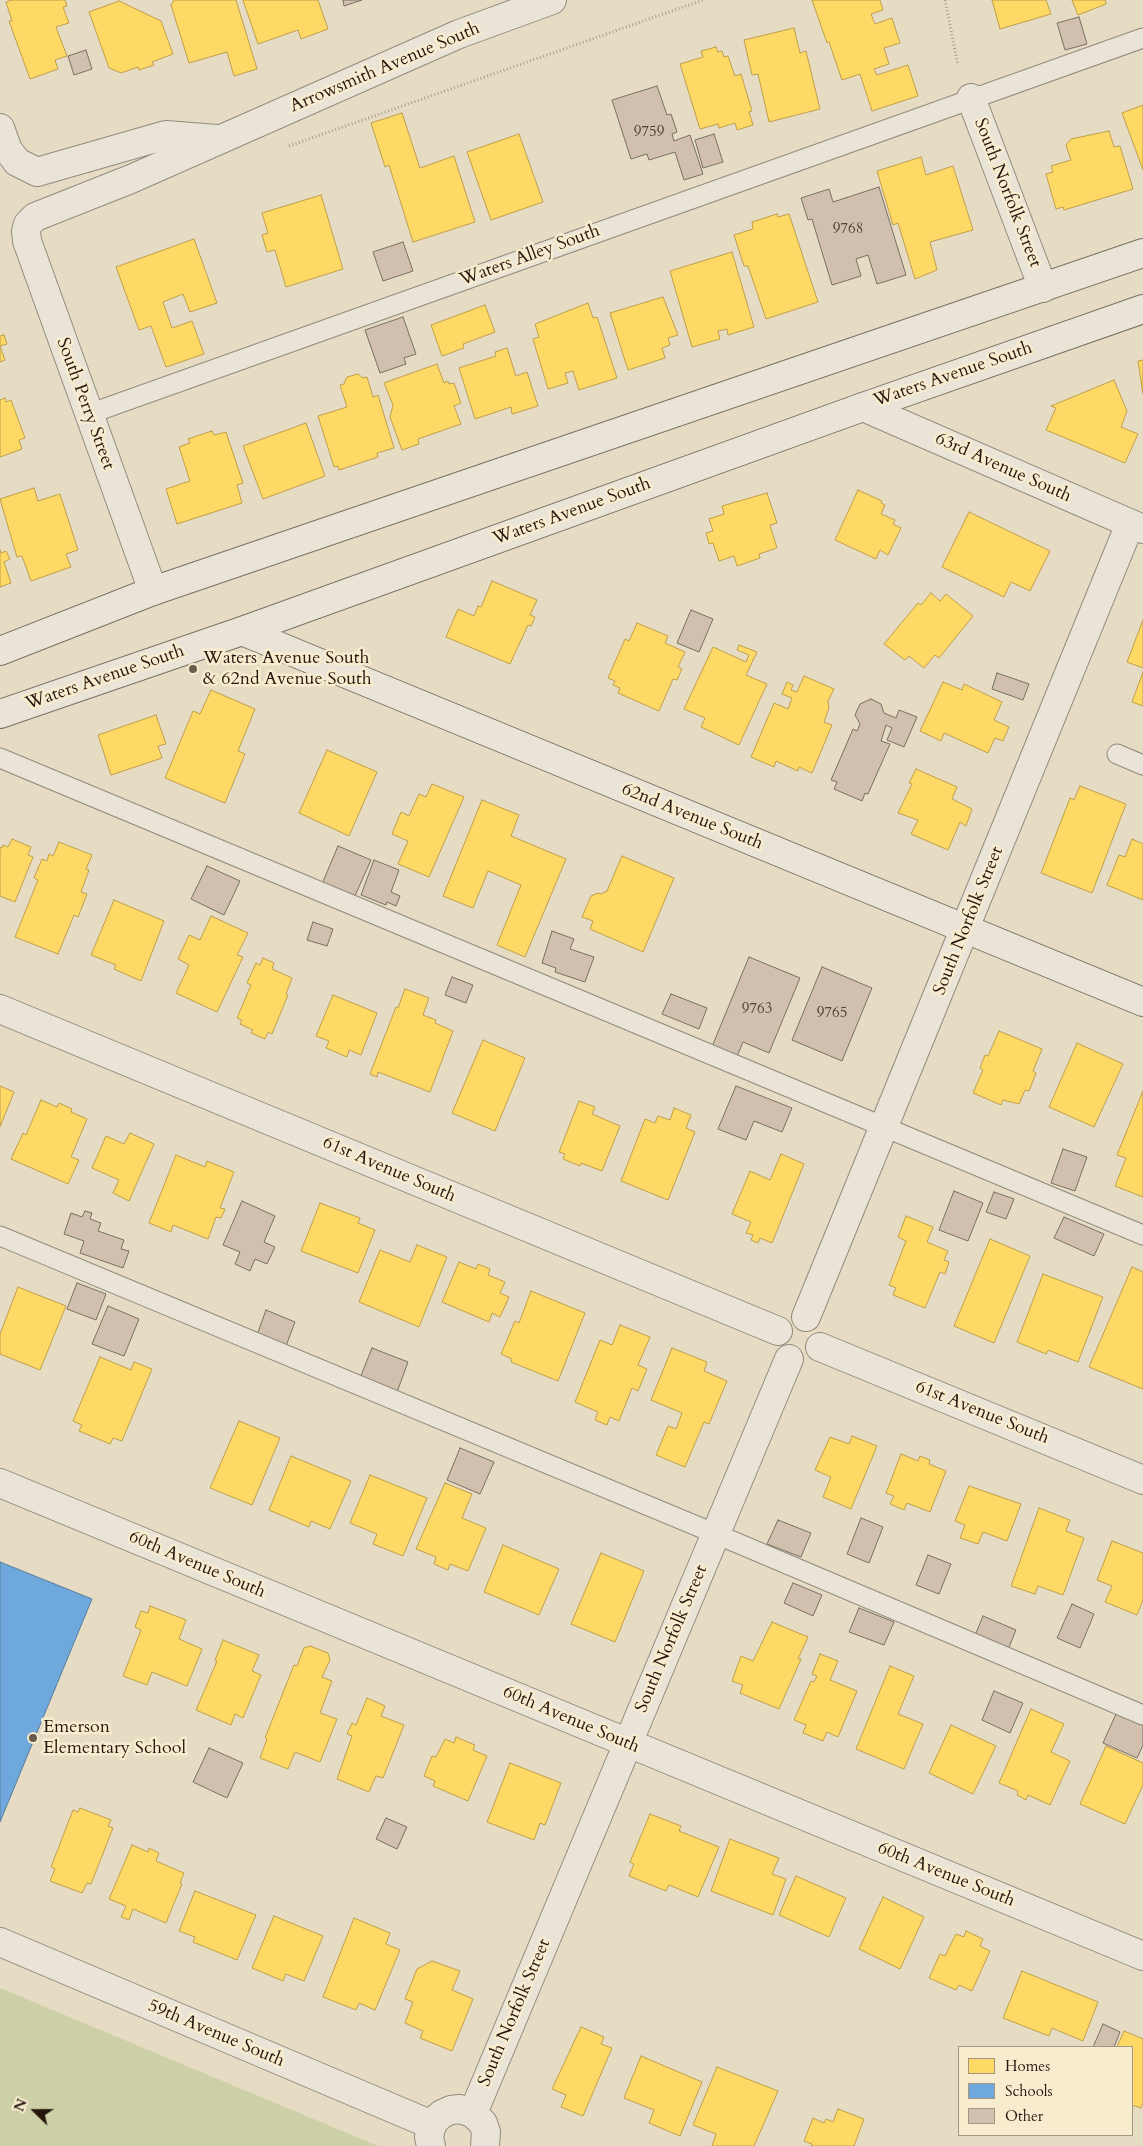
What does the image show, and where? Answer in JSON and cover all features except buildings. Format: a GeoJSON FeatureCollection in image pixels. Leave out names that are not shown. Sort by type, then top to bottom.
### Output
{"type":"FeatureCollection","features":[{"type":"Feature","properties":{"kind":"street","name":"Arrowsmith Avenue South"},"geometry":{"type":"LineString","coordinates":[[35,217],[131,180],[459,34],[552,0]]}},
{"type":"Feature","properties":{"kind":"street","name":"South Norfolk Street"},"geometry":{"type":"LineString","coordinates":[[971,98],[1043,288]]}},
{"type":"Feature","properties":{"kind":"street","name":"Arrowsmith Avenue South"},"geometry":{"type":"LineString","coordinates":[[0,128],[8,150],[17,162],[37,172],[166,135],[220,139]]}},
{"type":"Feature","properties":{"kind":"street","name":"South Perry Street"},"geometry":{"type":"LineString","coordinates":[[35,217],[28,224],[26,231],[27,241],[153,591]]}},
{"type":"Feature","properties":{"kind":"street"},"geometry":{"type":"LineString","coordinates":[[0,651],[153,591],[1143,253]]}},
{"type":"Feature","properties":{"kind":"street","name":"Waters Avenue South"},"geometry":{"type":"LineString","coordinates":[[0,714],[242,631],[1143,308]]}},
{"type":"Feature","properties":{"kind":"street","name":"63rd Avenue South"},"geometry":{"type":"LineString","coordinates":[[863,407],[1136,526]]}},
{"type":"Feature","properties":{"kind":"street","name":"South Norfolk Street"},"geometry":{"type":"LineString","coordinates":[[806,1317],[965,929],[1136,526]]}},
{"type":"Feature","properties":{"kind":"street","name":"62nd Avenue South"},"geometry":{"type":"LineString","coordinates":[[242,631],[1143,1002]]}},
{"type":"Feature","properties":{"kind":"street","name":"61st Avenue South"},"geometry":{"type":"LineString","coordinates":[[0,1008],[778,1331]]}},
{"type":"Feature","properties":{"kind":"street"},"geometry":{"type":"LineString","coordinates":[[795,1316],[806,1317],[816,1323],[820,1330],[820,1347],[813,1356],[800,1362],[789,1359],[781,1352],[778,1346],[778,1331],[788,1319],[795,1316]]}},
{"type":"Feature","properties":{"kind":"street","name":"61st Avenue South"},"geometry":{"type":"LineString","coordinates":[[820,1347],[1143,1480]]}},
{"type":"Feature","properties":{"kind":"street","name":"South Norfolk Street"},"geometry":{"type":"LineString","coordinates":[[472,2112],[789,1359]]}},
{"type":"Feature","properties":{"kind":"street","name":"60th Avenue South"},"geometry":{"type":"LineString","coordinates":[[0,1483],[1143,1956]]}},
{"type":"Feature","properties":{"kind":"street","name":"59th Avenue South"},"geometry":{"type":"LineString","coordinates":[[0,1942],[432,2136]]}},
{"type":"Feature","properties":{"kind":"street"},"geometry":{"type":"LineString","coordinates":[[432,2136],[442,2114],[460,2109],[472,2112],[483,2123],[486,2132],[485,2146]]}},
{"type":"Feature","properties":{"kind":"lane","name":"Waters Alley South"},"geometry":{"type":"LineString","coordinates":[[89,414],[1143,38]]}},
{"type":"Feature","properties":{"kind":"lane"},"geometry":{"type":"LineString","coordinates":[[1117,754],[1143,765]]}},
{"type":"Feature","properties":{"kind":"lane"},"geometry":{"type":"LineString","coordinates":[[0,758],[1143,1235]]}},
{"type":"Feature","properties":{"kind":"lane"},"geometry":{"type":"LineString","coordinates":[[0,1236],[716,1534],[1143,1715]]}},
{"type":"Feature","properties":{"kind":"path"},"geometry":{"type":"LineString","coordinates":[[283,148],[703,0]]}},
{"type":"Feature","properties":{"kind":"path"},"geometry":{"type":"LineString","coordinates":[[945,0],[958,66]]}},
{"type":"Feature","properties":{"kind":"green space"},"geometry":{"type":"Polygon","coordinates":[[[0,1988],[378,2146],[0,2146],[0,1988]]]}},
{"type":"Feature","properties":{"kind":"place","name":"Waters Avenue South & 62nd Avenue South"},"geometry":{"type":"Point","coordinates":[193,669]}},
{"type":"Feature","properties":{"kind":"place","name":"Emerson Elementary School"},"geometry":{"type":"Point","coordinates":[33,1738]}}]}
